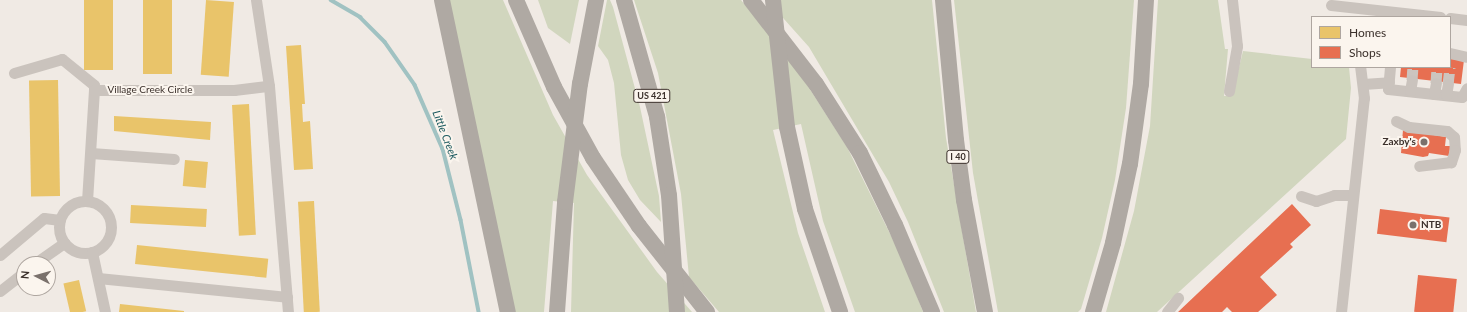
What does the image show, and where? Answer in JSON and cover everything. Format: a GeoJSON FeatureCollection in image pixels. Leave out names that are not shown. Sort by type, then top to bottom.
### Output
{"type":"FeatureCollection","features":[{"type":"Feature","properties":{"kind":"highway"},"geometry":{"type":"LineString","coordinates":[[442,0],[508,312]]}},
{"type":"Feature","properties":{"kind":"highway"},"geometry":{"type":"LineString","coordinates":[[516,0],[554,87],[593,158],[643,232],[707,312]]}},
{"type":"Feature","properties":{"kind":"highway"},"geometry":{"type":"LineString","coordinates":[[557,312],[565,202],[580,84],[596,0]]}},
{"type":"Feature","properties":{"kind":"highway","name":"US 421"},"geometry":{"type":"LineString","coordinates":[[624,0],[657,117],[669,195],[677,312]]}},
{"type":"Feature","properties":{"kind":"highway"},"geometry":{"type":"LineString","coordinates":[[751,0],[816,84],[860,153],[896,225],[932,312]]}},
{"type":"Feature","properties":{"kind":"highway"},"geometry":{"type":"LineString","coordinates":[[773,0],[787,127],[805,210],[840,312]]}},
{"type":"Feature","properties":{"kind":"highway","name":"I 40"},"geometry":{"type":"LineString","coordinates":[[943,0],[960,170],[986,312]]}},
{"type":"Feature","properties":{"kind":"highway"},"geometry":{"type":"LineString","coordinates":[[1093,312],[1113,243],[1130,164],[1141,84],[1146,0]]}},
{"type":"Feature","properties":{"kind":"street"},"geometry":{"type":"LineString","coordinates":[[256,0],[269,86],[288,312]]}},
{"type":"Feature","properties":{"kind":"street"},"geometry":{"type":"LineString","coordinates":[[1229,91],[1236,46],[1232,0]]}},
{"type":"Feature","properties":{"kind":"street"},"geometry":{"type":"LineString","coordinates":[[1331,5],[1431,16]]}},
{"type":"Feature","properties":{"kind":"street"},"geometry":{"type":"LineString","coordinates":[[1451,18],[1467,20]]}},
{"type":"Feature","properties":{"kind":"street"},"geometry":{"type":"LineString","coordinates":[[1451,55],[1467,57]]}},
{"type":"Feature","properties":{"kind":"street"},"geometry":{"type":"LineString","coordinates":[[14,73],[62,59],[94,85],[94,90]]}},
{"type":"Feature","properties":{"kind":"street"},"geometry":{"type":"LineString","coordinates":[[1341,312],[1363,84],[1360,68]]}},
{"type":"Feature","properties":{"kind":"street"},"geometry":{"type":"LineString","coordinates":[[1390,68],[1388,89],[1410,91],[1435,88],[1446,95],[1462,97],[1467,88]]}},
{"type":"Feature","properties":{"kind":"street"},"geometry":{"type":"LineString","coordinates":[[1410,91],[1412,80]]}},
{"type":"Feature","properties":{"kind":"street"},"geometry":{"type":"LineString","coordinates":[[1363,84],[1389,82]]}},
{"type":"Feature","properties":{"kind":"street"},"geometry":{"type":"LineString","coordinates":[[1446,95],[1448,84]]}},
{"type":"Feature","properties":{"kind":"street","name":"Village Creek Circle"},"geometry":{"type":"LineString","coordinates":[[87,201],[94,90],[234,90],[269,86]]}},
{"type":"Feature","properties":{"kind":"street"},"geometry":{"type":"LineString","coordinates":[[1396,121],[1410,127],[1447,131],[1454,137],[1454,150],[1451,162],[1419,166]]}},
{"type":"Feature","properties":{"kind":"street"},"geometry":{"type":"LineString","coordinates":[[91,154],[174,159]]}},
{"type":"Feature","properties":{"kind":"street"},"geometry":{"type":"LineString","coordinates":[[1301,196],[1316,201],[1334,195],[1353,195]]}},
{"type":"Feature","properties":{"kind":"street"},"geometry":{"type":"LineString","coordinates":[[87,201],[103,208],[111,224],[107,242],[92,252],[80,253],[64,243],[61,236],[60,220],[70,206],[87,201]]}},
{"type":"Feature","properties":{"kind":"street"},"geometry":{"type":"LineString","coordinates":[[0,255],[44,218],[60,220]]}},
{"type":"Feature","properties":{"kind":"street"},"geometry":{"type":"LineString","coordinates":[[45,256],[64,243]]}},
{"type":"Feature","properties":{"kind":"street"},"geometry":{"type":"LineString","coordinates":[[92,252],[105,312]]}},
{"type":"Feature","properties":{"kind":"street"},"geometry":{"type":"LineString","coordinates":[[0,291],[16,278]]}},
{"type":"Feature","properties":{"kind":"street"},"geometry":{"type":"LineString","coordinates":[[98,278],[286,297]]}},
{"type":"Feature","properties":{"kind":"street"},"geometry":{"type":"LineString","coordinates":[[1167,312],[1178,298]]}},
{"type":"Feature","properties":{"kind":"green space"},"geometry":{"type":"Polygon","coordinates":[[[446,0],[503,0],[553,115],[587,175],[657,272],[692,312],[571,312],[574,203],[553,201],[544,312],[514,312],[446,0]]]}},
{"type":"Feature","properties":{"kind":"green space"},"geometry":{"type":"Polygon","coordinates":[[[538,0],[579,0],[570,44],[548,28],[538,0]]]}},
{"type":"Feature","properties":{"kind":"green space"},"geometry":{"type":"Polygon","coordinates":[[[607,0],[610,0],[613,7],[640,107],[659,196],[661,222],[640,200],[628,180],[621,155],[614,83],[608,60],[598,46],[607,0]]]}},
{"type":"Feature","properties":{"kind":"green space"},"geometry":{"type":"Polygon","coordinates":[[[634,0],[741,0],[795,66],[847,147],[903,260],[923,312],[855,312],[823,221],[801,124],[773,130],[798,233],[825,312],[719,312],[689,277],[681,194],[658,73],[634,0]]]}},
{"type":"Feature","properties":{"kind":"green space"},"geometry":{"type":"Polygon","coordinates":[[[767,0],[932,0],[946,138],[976,312],[944,312],[908,222],[889,182],[809,47],[767,0]]]}},
{"type":"Feature","properties":{"kind":"green space"},"geometry":{"type":"Polygon","coordinates":[[[954,0],[1134,0],[1126,108],[1115,180],[1102,238],[1081,309],[1078,312],[998,312],[973,173],[954,0]]]}},
{"type":"Feature","properties":{"kind":"green space"},"geometry":{"type":"Polygon","coordinates":[[[1158,0],[1218,0],[1225,49],[1228,49],[1224,96],[1232,96],[1243,51],[1311,59],[1311,68],[1349,68],[1351,88],[1346,139],[1157,312],[1106,312],[1134,211],[1150,126],[1158,0]]]}},
{"type":"Feature","properties":{"kind":"building: Homes"},"geometry":{"type":"Polygon","coordinates":[[[84,0],[113,0],[113,70],[84,70],[84,0]]]}},
{"type":"Feature","properties":{"kind":"building: Homes"},"geometry":{"type":"Polygon","coordinates":[[[143,0],[172,0],[172,74],[143,74],[143,0]]]}},
{"type":"Feature","properties":{"kind":"building: Homes"},"geometry":{"type":"Polygon","coordinates":[[[206,0],[234,2],[229,77],[201,75],[206,0]]]}},
{"type":"Feature","properties":{"kind":"building: Homes"},"geometry":{"type":"Polygon","coordinates":[[[301,45],[305,104],[302,104],[303,122],[310,121],[313,169],[294,170],[286,46],[301,45]]]}},
{"type":"Feature","properties":{"kind":"building: Homes"},"geometry":{"type":"Polygon","coordinates":[[[58,80],[60,196],[31,196],[29,81],[58,80]]]}},
{"type":"Feature","properties":{"kind":"building: Homes"},"geometry":{"type":"Polygon","coordinates":[[[249,104],[256,235],[239,236],[232,105],[249,104]]]}},
{"type":"Feature","properties":{"kind":"building: Homes"},"geometry":{"type":"Polygon","coordinates":[[[114,116],[211,122],[210,140],[114,131],[114,116]]]}},
{"type":"Feature","properties":{"kind":"building: Homes"},"geometry":{"type":"Polygon","coordinates":[[[185,160],[208,162],[206,188],[183,186],[185,160]]]}},
{"type":"Feature","properties":{"kind":"building: Homes"},"geometry":{"type":"Polygon","coordinates":[[[314,201],[320,312],[304,312],[298,202],[314,201]]]}},
{"type":"Feature","properties":{"kind":"building: Homes"},"geometry":{"type":"Polygon","coordinates":[[[131,205],[207,209],[206,227],[130,223],[131,205]]]}},
{"type":"Feature","properties":{"kind":"building: Homes"},"geometry":{"type":"Polygon","coordinates":[[[137,245],[268,259],[266,278],[135,264],[137,245]]]}},
{"type":"Feature","properties":{"kind":"building: Homes"},"geometry":{"type":"Polygon","coordinates":[[[79,280],[86,311],[70,312],[63,284],[79,280]]]}},
{"type":"Feature","properties":{"kind":"building: Homes"},"geometry":{"type":"Polygon","coordinates":[[[120,304],[184,311],[184,312],[119,312],[120,304]]]}},
{"type":"Feature","properties":{"kind":"building: Shops"},"geometry":{"type":"Polygon","coordinates":[[[1451,59],[1464,60],[1461,84],[1400,77],[1401,68],[1451,68],[1451,59]]]}},
{"type":"Feature","properties":{"kind":"building: Shops","name":"Zaxby's"},"geometry":{"type":"Polygon","coordinates":[[[1403,130],[1446,137],[1445,146],[1450,146],[1449,156],[1429,153],[1428,156],[1423,157],[1401,153],[1403,130]]]}},
{"type":"Feature","properties":{"kind":"building: Shops"},"geometry":{"type":"Polygon","coordinates":[[[1292,204],[1311,225],[1290,244],[1293,247],[1260,277],[1277,295],[1258,312],[1232,312],[1227,307],[1222,312],[1178,312],[1292,204]]]}},
{"type":"Feature","properties":{"kind":"building: Shops","name":"NTB"},"geometry":{"type":"Polygon","coordinates":[[[1380,209],[1449,218],[1446,242],[1377,234],[1380,209]]]}},
{"type":"Feature","properties":{"kind":"building: Shops"},"geometry":{"type":"Polygon","coordinates":[[[1418,275],[1457,279],[1453,312],[1414,312],[1418,275]]]}},
{"type":"Feature","properties":{"kind":"waterway","name":"Little Creek"},"geometry":{"type":"LineString","coordinates":[[331,0],[360,17],[385,42],[415,85],[443,149],[461,220],[479,312]]}},
{"type":"Feature","properties":{"kind":"tunnel"},"geometry":{"type":"LineString","coordinates":[[1412,80],[1413,68]]}},
{"type":"Feature","properties":{"kind":"tunnel"},"geometry":{"type":"LineString","coordinates":[[1436,83],[1437,68]]}},
{"type":"Feature","properties":{"kind":"tunnel"},"geometry":{"type":"LineString","coordinates":[[1448,84],[1450,68]]}},
{"type":"Feature","properties":{"kind":"place","name":"Zaxby's"},"geometry":{"type":"Point","coordinates":[1424,142]}},
{"type":"Feature","properties":{"kind":"place","name":"NTB"},"geometry":{"type":"Point","coordinates":[1413,225]}}]}
